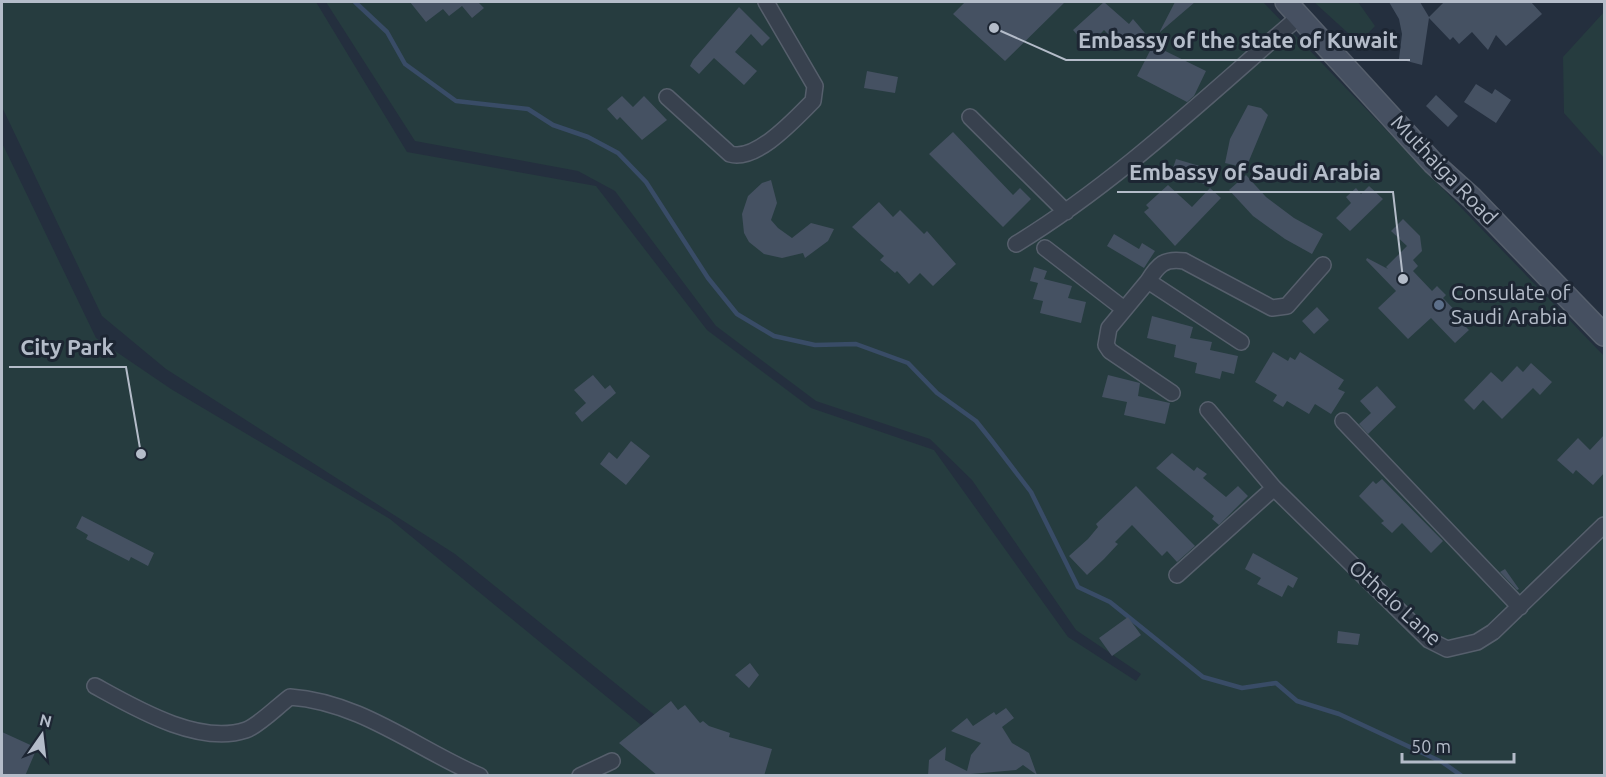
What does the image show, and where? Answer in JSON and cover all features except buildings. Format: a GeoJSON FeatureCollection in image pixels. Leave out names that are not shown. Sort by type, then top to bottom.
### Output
{"type":"FeatureCollection","features":[{"type":"Feature","properties":{"kind":"main road","name":"Muthaiga Road"},"geometry":{"type":"LineString","coordinates":[[1293,9],[1433,163],[1472,198],[1605,335]]}},
{"type":"Feature","properties":{"kind":"street"},"geometry":{"type":"LineString","coordinates":[[667,97],[730,154],[740,157],[754,153],[813,101],[815,86],[766,2]]}},
{"type":"Feature","properties":{"kind":"street"},"geometry":{"type":"LineString","coordinates":[[1016,244],[1066,212],[1136,158],[1293,9]]}},
{"type":"Feature","properties":{"kind":"street"},"geometry":{"type":"LineString","coordinates":[[970,117],[1066,212]]}},
{"type":"Feature","properties":{"kind":"street"},"geometry":{"type":"LineString","coordinates":[[1045,248],[1125,309]]}},
{"type":"Feature","properties":{"kind":"street"},"geometry":{"type":"LineString","coordinates":[[1172,393],[1110,351],[1106,345],[1109,328],[1160,263],[1170,259],[1184,261],[1272,308],[1279,309],[1287,306],[1323,265]]}},
{"type":"Feature","properties":{"kind":"street"},"geometry":{"type":"LineString","coordinates":[[1148,281],[1241,342]]}},
{"type":"Feature","properties":{"kind":"street"},"geometry":{"type":"LineString","coordinates":[[1177,575],[1274,488],[1208,410]]}},
{"type":"Feature","properties":{"kind":"street"},"geometry":{"type":"LineString","coordinates":[[1343,421],[1520,607]]}},
{"type":"Feature","properties":{"kind":"street","name":"Othelo Lane"},"geometry":{"type":"LineString","coordinates":[[1274,488],[1430,639],[1446,649],[1477,642],[1493,632],[1605,525]]}},
{"type":"Feature","properties":{"kind":"street"},"geometry":{"type":"LineString","coordinates":[[95,686],[150,716],[207,733],[247,730],[290,697],[318,699],[388,727],[456,766],[480,776]]}},
{"type":"Feature","properties":{"kind":"street"},"geometry":{"type":"LineString","coordinates":[[580,776],[612,762]]}},
{"type":"Feature","properties":{"kind":"green space"},"geometry":{"type":"Polygon","coordinates":[[[2,2],[316,2],[407,152],[596,186],[707,330],[811,408],[934,450],[1068,637],[1136,681],[1141,674],[1076,630],[972,480],[930,439],[816,401],[716,326],[615,191],[578,171],[415,141],[326,2],[1263,2],[1604,356],[1604,775],[729,775],[455,554],[166,369],[102,316],[2,107],[2,2]]]}},
{"type":"Feature","properties":{"kind":"green space"},"geometry":{"type":"Polygon","coordinates":[[[1314,2],[1358,2],[1375,26],[1359,43],[1314,2]]]}},
{"type":"Feature","properties":{"kind":"green space"},"geometry":{"type":"Polygon","coordinates":[[[1604,12],[1604,158],[1564,113],[1563,57],[1604,12]]]}},
{"type":"Feature","properties":{"kind":"green space"},"geometry":{"type":"Polygon","coordinates":[[[2,143],[96,338],[171,389],[390,519],[702,775],[2,775],[2,143]]]}},
{"type":"Feature","properties":{"kind":"waterway"},"geometry":{"type":"LineString","coordinates":[[355,2],[387,32],[405,64],[456,101],[528,109],[553,125],[588,137],[618,153],[646,182],[708,278],[737,314],[774,336],[815,345],[856,344],[908,363],[937,393],[976,421],[1031,492],[1078,587],[1110,602],[1203,677],[1242,688],[1276,683],[1297,701],[1339,714],[1442,762],[1462,776]]}},
{"type":"Feature","properties":{"kind":"place","name":"Embassy of the state of Kuwait"},"geometry":{"type":"Point","coordinates":[994,28]}},
{"type":"Feature","properties":{"kind":"place","name":"Embassy of Saudi Arabia"},"geometry":{"type":"Point","coordinates":[1403,279]}},
{"type":"Feature","properties":{"kind":"place","name":"Consulate of Saudi Arabia"},"geometry":{"type":"Point","coordinates":[1439,305]}},
{"type":"Feature","properties":{"kind":"place","name":"City Park"},"geometry":{"type":"Point","coordinates":[141,454]}}]}
